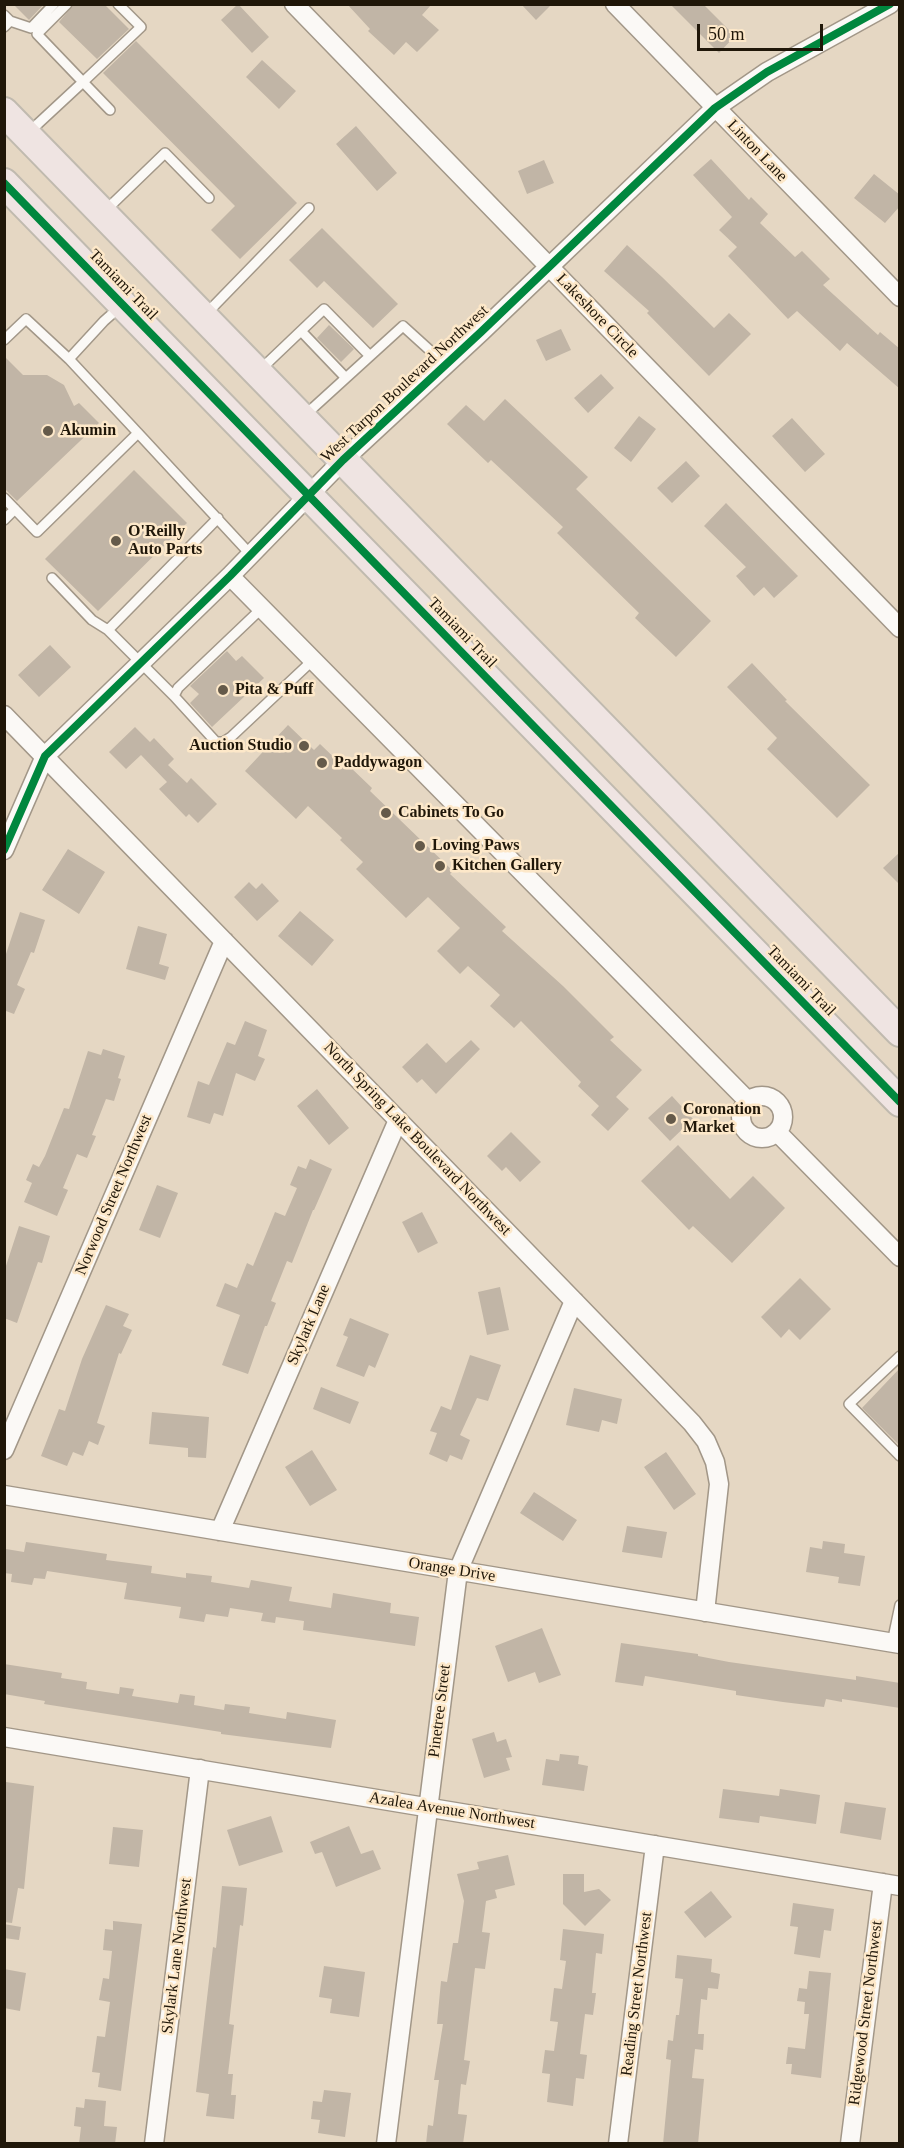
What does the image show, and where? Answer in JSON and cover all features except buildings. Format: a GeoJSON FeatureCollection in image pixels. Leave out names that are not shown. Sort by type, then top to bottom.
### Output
{"type":"FeatureCollection","features":[{"type":"Feature","properties":{"kind":"main road"},"geometry":{"type":"LineString","coordinates":[[4,112],[900,1032]]}},
{"type":"Feature","properties":{"kind":"main road","name":"Tamiami Trail"},"geometry":{"type":"LineString","coordinates":[[4,183],[897,1098]]}},
{"type":"Feature","properties":{"kind":"street","name":"Lakeshore Circle"},"geometry":{"type":"LineString","coordinates":[[294,4],[900,628]]}},
{"type":"Feature","properties":{"kind":"street","name":"Linton Lane"},"geometry":{"type":"LineString","coordinates":[[615,4],[900,297]]}},
{"type":"Feature","properties":{"kind":"street","name":"West Tarpon Boulevard Northwest"},"geometry":{"type":"LineString","coordinates":[[4,850],[45,756],[230,576],[343,460],[715,108],[767,72],[890,4]]}},
{"type":"Feature","properties":{"kind":"street"},"geometry":{"type":"LineString","coordinates":[[230,576],[748,1101]]}},
{"type":"Feature","properties":{"kind":"street","name":"North Spring Lake Boulevard Northwest"},"geometry":{"type":"LineString","coordinates":[[4,715],[692,1423],[706,1441],[715,1462],[719,1484],[705,1612]]}},
{"type":"Feature","properties":{"kind":"street","name":"Norwood Street Northwest"},"geometry":{"type":"LineString","coordinates":[[4,1450],[224,941]]}},
{"type":"Feature","properties":{"kind":"street"},"geometry":{"type":"LineString","coordinates":[[758,1096],[765,1096],[777,1103],[783,1116],[777,1132],[761,1138],[749,1134],[741,1122],[742,1109],[748,1101],[758,1096]]}},
{"type":"Feature","properties":{"kind":"street","name":"Skylark Lane"},"geometry":{"type":"LineString","coordinates":[[220,1531],[398,1119]]}},
{"type":"Feature","properties":{"kind":"street"},"geometry":{"type":"LineString","coordinates":[[777,1132],[900,1257]]}},
{"type":"Feature","properties":{"kind":"street","name":"Pinetree Street"},"geometry":{"type":"LineString","coordinates":[[386,2144],[458,1571],[574,1301]]}},
{"type":"Feature","properties":{"kind":"street","name":"Orange Drive"},"geometry":{"type":"LineString","coordinates":[[4,1495],[896,1644]]}},
{"type":"Feature","properties":{"kind":"street","name":"Azalea Avenue Northwest"},"geometry":{"type":"LineString","coordinates":[[4,1737],[891,1884]]}},
{"type":"Feature","properties":{"kind":"street","name":"Skylark Lane Northwest"},"geometry":{"type":"LineString","coordinates":[[154,2144],[201,1769]]}},
{"type":"Feature","properties":{"kind":"street","name":"Reading Street Northwest"},"geometry":{"type":"LineString","coordinates":[[618,2144],[655,1845]]}},
{"type":"Feature","properties":{"kind":"street","name":"Ridgewood Street Northwest"},"geometry":{"type":"LineString","coordinates":[[850,2144],[891,1884]]}},
{"type":"Feature","properties":{"kind":"lane"},"geometry":{"type":"LineString","coordinates":[[6,21],[31,28],[54,4]]}},
{"type":"Feature","properties":{"kind":"lane"},"geometry":{"type":"LineString","coordinates":[[68,4],[37,34],[110,110]]}},
{"type":"Feature","properties":{"kind":"lane"},"geometry":{"type":"LineString","coordinates":[[27,135],[141,27],[118,4]]}},
{"type":"Feature","properties":{"kind":"lane"},"geometry":{"type":"LineString","coordinates":[[103,213],[165,153],[208,198]]}},
{"type":"Feature","properties":{"kind":"lane"},"geometry":{"type":"LineString","coordinates":[[203,316],[309,208]]}},
{"type":"Feature","properties":{"kind":"lane"},"geometry":{"type":"LineString","coordinates":[[69,359],[122,304]]}},
{"type":"Feature","properties":{"kind":"lane"},"geometry":{"type":"LineString","coordinates":[[258,372],[324,309],[370,356]]}},
{"type":"Feature","properties":{"kind":"lane"},"geometry":{"type":"LineString","coordinates":[[4,340],[26,319],[69,359],[251,555]]}},
{"type":"Feature","properties":{"kind":"lane"},"geometry":{"type":"LineString","coordinates":[[302,418],[403,326],[446,365]]}},
{"type":"Feature","properties":{"kind":"lane"},"geometry":{"type":"LineString","coordinates":[[301,331],[345,377]]}},
{"type":"Feature","properties":{"kind":"lane"},"geometry":{"type":"LineString","coordinates":[[4,498],[37,532],[138,433]]}},
{"type":"Feature","properties":{"kind":"lane"},"geometry":{"type":"LineString","coordinates":[[4,520],[15,509]]}},
{"type":"Feature","properties":{"kind":"lane"},"geometry":{"type":"LineString","coordinates":[[108,630],[218,518]]}},
{"type":"Feature","properties":{"kind":"lane"},"geometry":{"type":"LineString","coordinates":[[52,578],[92,620],[108,630],[216,742],[223,742],[313,660]]}},
{"type":"Feature","properties":{"kind":"lane"},"geometry":{"type":"LineString","coordinates":[[174,696],[178,688],[262,608]]}},
{"type":"Feature","properties":{"kind":"lane"},"geometry":{"type":"LineString","coordinates":[[900,1356],[849,1404],[900,1456]]}},
{"type":"Feature","properties":{"kind":"lane"},"geometry":{"type":"LineString","coordinates":[[896,1644],[900,1605]]}},
{"type":"Feature","properties":{"kind":"cycle path"},"geometry":{"type":"LineString","coordinates":[[4,850],[45,756],[230,576],[343,460],[481,332],[715,108],[767,72],[890,4]]}},
{"type":"Feature","properties":{"kind":"cycle path"},"geometry":{"type":"LineString","coordinates":[[4,183],[900,1102]]}},
{"type":"Feature","properties":{"kind":"place","name":"Akumin"},"geometry":{"type":"Point","coordinates":[48,431]}},
{"type":"Feature","properties":{"kind":"place","name":"O'Reilly Auto Parts"},"geometry":{"type":"Point","coordinates":[116,541]}},
{"type":"Feature","properties":{"kind":"place","name":"Pita & Puff"},"geometry":{"type":"Point","coordinates":[223,690]}},
{"type":"Feature","properties":{"kind":"place","name":"Auction Studio"},"geometry":{"type":"Point","coordinates":[304,746]}},
{"type":"Feature","properties":{"kind":"place","name":"Paddywagon"},"geometry":{"type":"Point","coordinates":[322,763]}},
{"type":"Feature","properties":{"kind":"place","name":"Cabinets To Go"},"geometry":{"type":"Point","coordinates":[386,813]}},
{"type":"Feature","properties":{"kind":"place","name":"Loving Paws"},"geometry":{"type":"Point","coordinates":[420,846]}},
{"type":"Feature","properties":{"kind":"place","name":"Kitchen Gallery"},"geometry":{"type":"Point","coordinates":[440,866]}},
{"type":"Feature","properties":{"kind":"place","name":"Coronation Market"},"geometry":{"type":"Point","coordinates":[671,1119]}}]}
